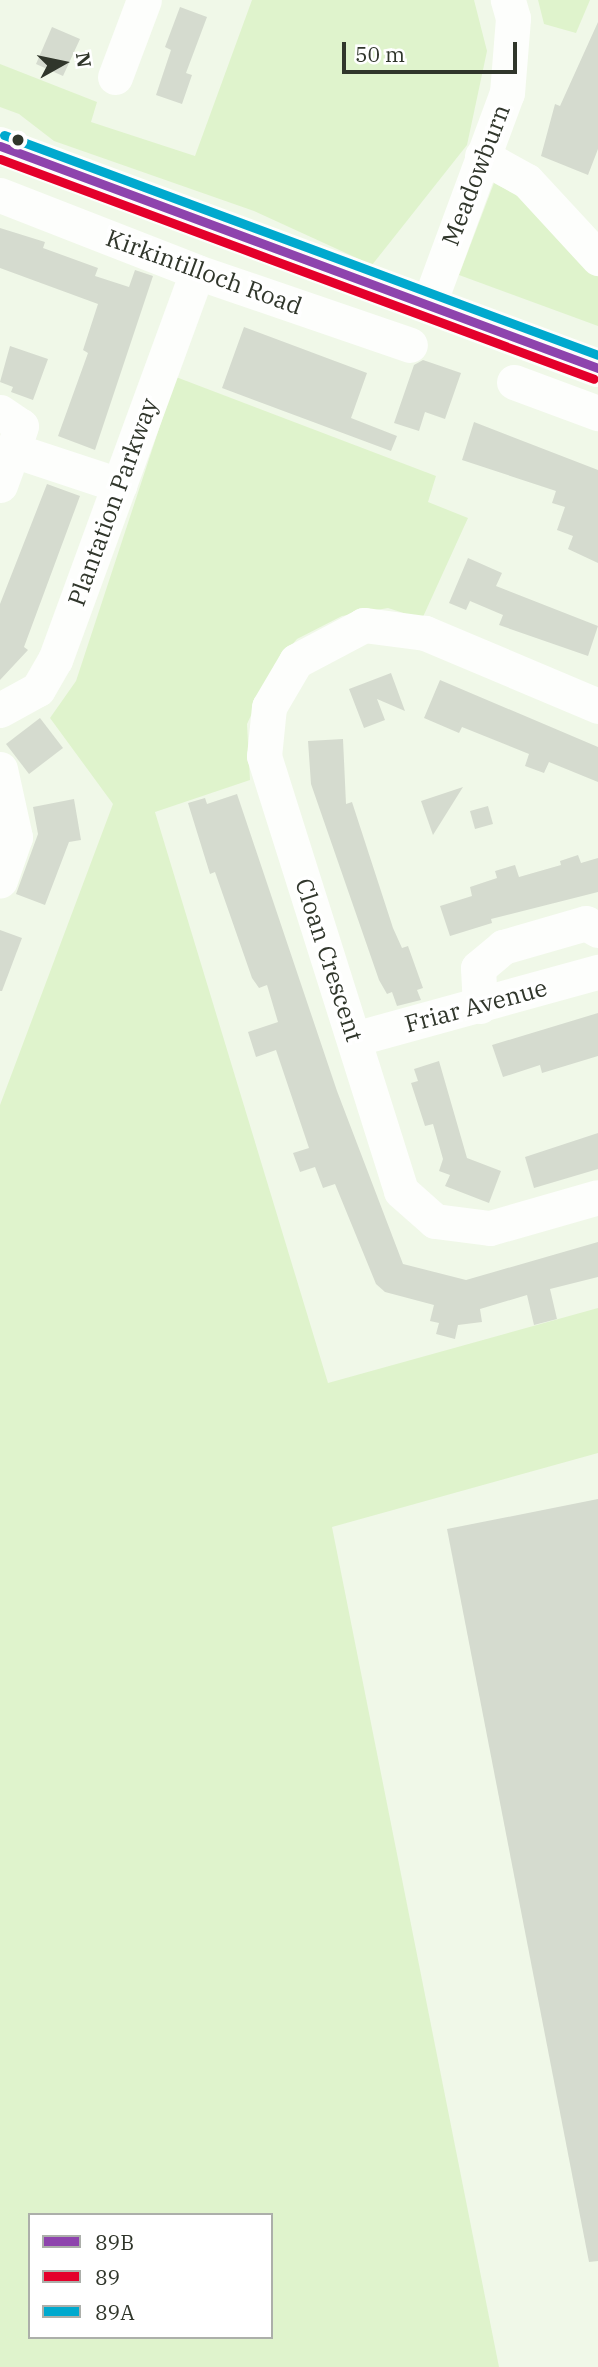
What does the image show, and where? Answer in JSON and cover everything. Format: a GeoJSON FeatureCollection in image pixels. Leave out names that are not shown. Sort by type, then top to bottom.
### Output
{"type":"FeatureCollection","features":[{"type":"Feature","properties":{"kind":"main road","name":"Kirkintilloch Road"},"geometry":{"type":"LineString","coordinates":[[0,146],[598,368]]}},
{"type":"Feature","properties":{"kind":"street"},"geometry":{"type":"LineString","coordinates":[[115,77],[144,0]]}},
{"type":"Feature","properties":{"kind":"street","name":"Meadowburn"},"geometry":{"type":"LineString","coordinates":[[428,306],[507,93],[513,18],[508,0]]}},
{"type":"Feature","properties":{"kind":"street"},"geometry":{"type":"LineString","coordinates":[[482,156],[527,181],[598,258]]}},
{"type":"Feature","properties":{"kind":"street","name":"Kirkintilloch Road"},"geometry":{"type":"LineString","coordinates":[[0,195],[197,272],[410,345]]}},
{"type":"Feature","properties":{"kind":"street","name":"Plantation Parkway"},"geometry":{"type":"LineString","coordinates":[[0,710],[37,689],[55,660],[197,272]]}},
{"type":"Feature","properties":{"kind":"street"},"geometry":{"type":"LineString","coordinates":[[514,382],[598,414]]}},
{"type":"Feature","properties":{"kind":"street"},"geometry":{"type":"LineString","coordinates":[[0,412],[21,426],[0,485]]}},
{"type":"Feature","properties":{"kind":"street"},"geometry":{"type":"LineString","coordinates":[[13,450],[119,485]]}},
{"type":"Feature","properties":{"kind":"street","name":"Cloan Crescent"},"geometry":{"type":"LineString","coordinates":[[598,706],[425,633],[364,625],[328,641],[296,661],[269,707],[264,732],[264,756],[401,1191],[435,1221],[490,1228],[598,1197]]}},
{"type":"Feature","properties":{"kind":"street"},"geometry":{"type":"LineString","coordinates":[[0,769],[15,837],[0,880]]}},
{"type":"Feature","properties":{"kind":"street"},"geometry":{"type":"LineString","coordinates":[[480,1006],[478,968],[503,947],[586,923],[598,930]]}},
{"type":"Feature","properties":{"kind":"street","name":"Friar Avenue"},"geometry":{"type":"LineString","coordinates":[[354,1040],[598,972]]}},
{"type":"Feature","properties":{"kind":"green space"},"geometry":{"type":"Polygon","coordinates":[[[252,0],[474,0],[487,51],[467,145],[372,265],[254,211],[54,141],[19,114],[0,107],[0,64],[97,102],[91,122],[195,156],[252,0]]]}},
{"type":"Feature","properties":{"kind":"green space"},"geometry":{"type":"Polygon","coordinates":[[[538,0],[590,0],[576,33],[544,24],[538,0]]]}},
{"type":"Feature","properties":{"kind":"green space"},"geometry":{"type":"Polygon","coordinates":[[[494,183],[519,196],[598,270],[598,326],[459,275],[494,183]]]}},
{"type":"Feature","properties":{"kind":"green space"},"geometry":{"type":"Polygon","coordinates":[[[176,377],[436,476],[428,502],[468,518],[422,619],[388,608],[342,616],[297,639],[275,664],[247,724],[250,780],[155,812],[328,1383],[598,1308],[598,1453],[332,1527],[499,2367],[0,2367],[0,1105],[113,804],[50,718],[76,681],[176,377]]]}},
{"type":"Feature","properties":{"kind":"building"},"geometry":{"type":"Polygon","coordinates":[[[180,7],[207,17],[186,73],[192,75],[182,104],[156,95],[171,50],[165,47],[180,7]]]}},
{"type":"Feature","properties":{"kind":"building"},"geometry":{"type":"Polygon","coordinates":[[[598,22],[598,149],[588,175],[541,156],[555,104],[560,106],[598,22]]]}},
{"type":"Feature","properties":{"kind":"building"},"geometry":{"type":"Polygon","coordinates":[[[52,27],[80,39],[63,76],[36,64],[52,27]]]}},
{"type":"Feature","properties":{"kind":"building"},"geometry":{"type":"Polygon","coordinates":[[[0,228],[45,242],[43,248],[98,268],[95,276],[129,287],[135,270],[153,276],[95,450],[58,436],[88,353],[83,350],[98,304],[0,268],[0,228]]]}},
{"type":"Feature","properties":{"kind":"building"},"geometry":{"type":"Polygon","coordinates":[[[244,327],[367,373],[351,418],[397,436],[391,451],[222,388],[244,327]]]}},
{"type":"Feature","properties":{"kind":"building"},"geometry":{"type":"Polygon","coordinates":[[[10,346],[48,359],[33,400],[11,392],[13,387],[0,382],[10,346]]]}},
{"type":"Feature","properties":{"kind":"building"},"geometry":{"type":"Polygon","coordinates":[[[423,360],[461,373],[445,419],[425,412],[419,431],[394,423],[414,365],[423,360]]]}},
{"type":"Feature","properties":{"kind":"building"},"geometry":{"type":"Polygon","coordinates":[[[474,422],[598,470],[598,563],[568,549],[573,536],[557,530],[565,507],[552,503],[556,491],[462,460],[474,422]]]}},
{"type":"Feature","properties":{"kind":"building"},"geometry":{"type":"Polygon","coordinates":[[[47,484],[80,496],[24,647],[28,650],[0,680],[0,604],[47,484]]]}},
{"type":"Feature","properties":{"kind":"building"},"geometry":{"type":"Polygon","coordinates":[[[468,558],[502,573],[496,586],[598,626],[588,656],[499,625],[503,615],[470,601],[466,610],[449,603],[468,558]]]}},
{"type":"Feature","properties":{"kind":"building"},"geometry":{"type":"Polygon","coordinates":[[[391,673],[405,711],[377,699],[385,720],[364,728],[349,689],[391,673]]]}},
{"type":"Feature","properties":{"kind":"building"},"geometry":{"type":"Polygon","coordinates":[[[440,680],[598,747],[598,782],[549,762],[544,773],[525,766],[529,754],[462,727],[459,733],[424,718],[440,680]]]}},
{"type":"Feature","properties":{"kind":"building"},"geometry":{"type":"Polygon","coordinates":[[[40,718],[63,748],[29,774],[6,744],[40,718]]]}},
{"type":"Feature","properties":{"kind":"building"},"geometry":{"type":"Polygon","coordinates":[[[343,739],[346,804],[352,802],[393,928],[402,948],[408,946],[423,988],[417,990],[421,1000],[397,1006],[392,992],[387,994],[379,980],[311,784],[308,741],[343,739]]]}},
{"type":"Feature","properties":{"kind":"building"},"geometry":{"type":"Polygon","coordinates":[[[463,787],[433,835],[421,801],[463,787]]]}},
{"type":"Feature","properties":{"kind":"building"},"geometry":{"type":"Polygon","coordinates":[[[237,794],[337,1091],[403,1264],[466,1280],[598,1242],[598,1277],[550,1289],[557,1319],[534,1325],[527,1295],[480,1309],[482,1322],[458,1325],[455,1339],[436,1334],[439,1323],[430,1321],[434,1305],[385,1292],[376,1284],[335,1184],[323,1188],[315,1167],[300,1172],[293,1153],[309,1148],[276,1050],[256,1057],[248,1032],[278,1022],[267,985],[259,988],[252,978],[215,872],[210,874],[188,803],[205,798],[207,804],[237,794]]]}},
{"type":"Feature","properties":{"kind":"building"},"geometry":{"type":"Polygon","coordinates":[[[74,799],[81,840],[69,842],[45,905],[16,894],[38,834],[33,807],[74,799]]]}},
{"type":"Feature","properties":{"kind":"building"},"geometry":{"type":"Polygon","coordinates":[[[488,806],[493,824],[475,829],[470,811],[488,806]]]}},
{"type":"Feature","properties":{"kind":"building"},"geometry":{"type":"Polygon","coordinates":[[[578,855],[581,863],[598,858],[598,892],[491,919],[492,923],[450,936],[440,906],[472,896],[470,887],[497,878],[495,871],[515,865],[519,877],[561,865],[560,861],[578,855]]]}},
{"type":"Feature","properties":{"kind":"building"},"geometry":{"type":"Polygon","coordinates":[[[0,930],[22,938],[2,991],[0,991],[0,930]]]}},
{"type":"Feature","properties":{"kind":"building"},"geometry":{"type":"Polygon","coordinates":[[[598,1013],[598,1056],[542,1073],[540,1065],[503,1077],[492,1045],[598,1013]]]}},
{"type":"Feature","properties":{"kind":"building"},"geometry":{"type":"Polygon","coordinates":[[[439,1061],[467,1158],[501,1171],[489,1203],[445,1186],[450,1175],[439,1171],[443,1159],[433,1124],[425,1126],[411,1083],[418,1081],[414,1069],[439,1061]]]}},
{"type":"Feature","properties":{"kind":"building"},"geometry":{"type":"Polygon","coordinates":[[[598,1133],[598,1169],[534,1188],[525,1157],[598,1133]]]}},
{"type":"Feature","properties":{"kind":"building"},"geometry":{"type":"Polygon","coordinates":[[[598,1499],[598,2261],[589,2262],[447,1529],[598,1499]]]}},
{"type":"Feature","properties":{"kind":"transit line","name":"89A"},"geometry":{"type":"LineString","coordinates":[[4,135],[598,355]]}},
{"type":"Feature","properties":{"kind":"transit line","name":"89B"},"geometry":{"type":"LineString","coordinates":[[0,146],[598,368]]}},
{"type":"Feature","properties":{"kind":"transit line","name":"89"},"geometry":{"type":"LineString","coordinates":[[0,159],[594,379]]}}]}
